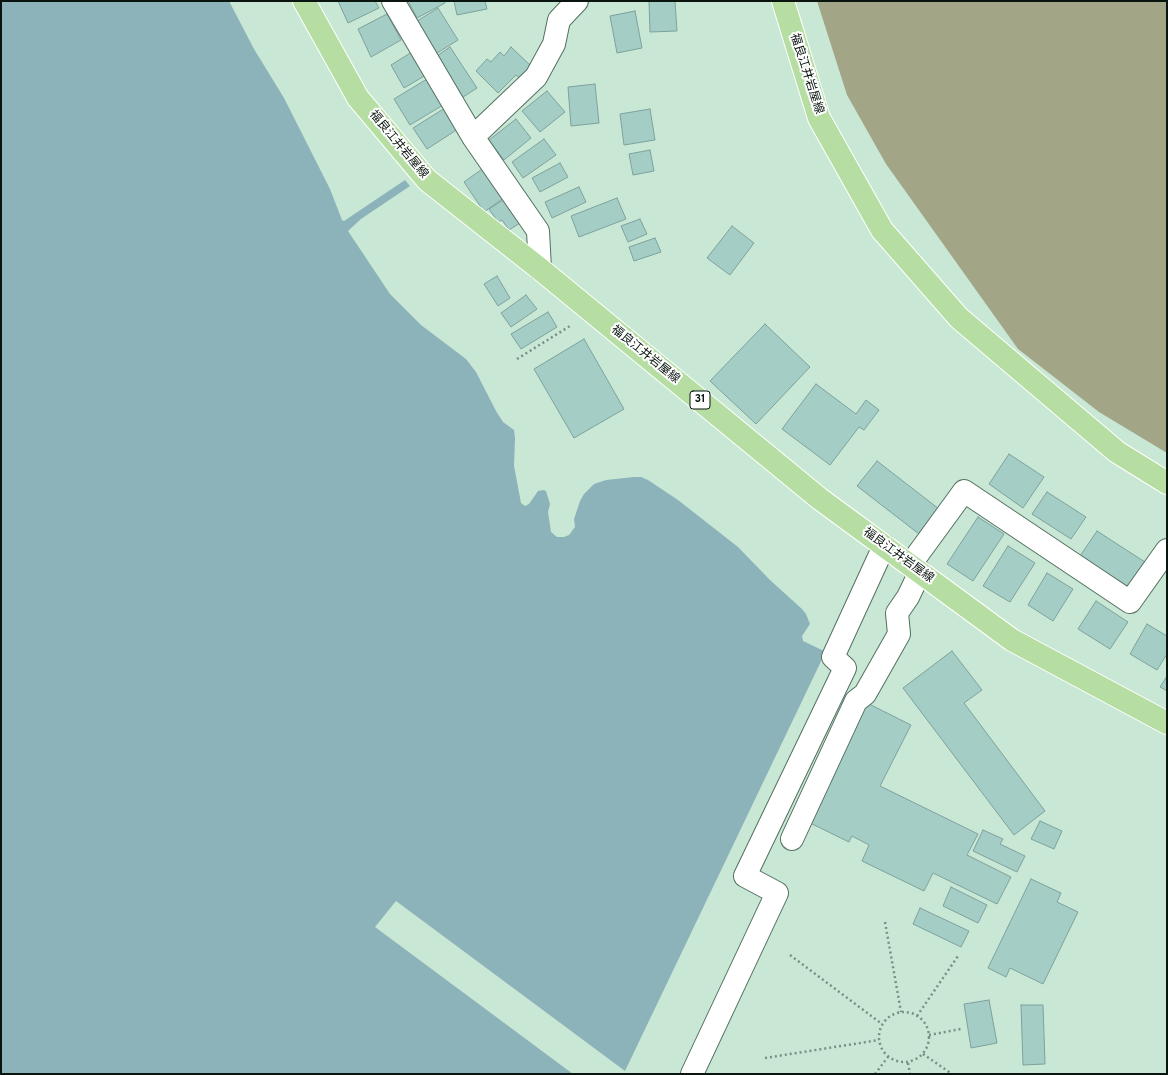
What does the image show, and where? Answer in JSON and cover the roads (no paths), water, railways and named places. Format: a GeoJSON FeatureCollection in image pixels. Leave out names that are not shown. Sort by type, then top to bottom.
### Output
{"type":"FeatureCollection","features":[{"type":"Feature","properties":{"kind":"main road","name":"福良江井岩屋線"},"geometry":{"type":"LineString","coordinates":[[304,1],[358,98],[427,180],[540,269],[814,494],[1012,640],[1167,723]]}},
{"type":"Feature","properties":{"kind":"main road","name":"福良江井岩屋線"},"geometry":{"type":"LineString","coordinates":[[783,1],[819,118],[882,230],[959,318],[1117,452],[1167,483]]}},
{"type":"Feature","properties":{"kind":"street"},"geometry":{"type":"LineString","coordinates":[[393,1],[473,137],[538,231],[540,269]]}},
{"type":"Feature","properties":{"kind":"street"},"geometry":{"type":"LineString","coordinates":[[473,137],[536,77],[554,44],[559,20],[577,1]]}},
{"type":"Feature","properties":{"kind":"street"},"geometry":{"type":"LineString","coordinates":[[792,839],[856,701],[865,694],[899,634],[897,613],[908,597],[915,568],[964,491],[1130,602],[1167,550]]}},
{"type":"Feature","properties":{"kind":"street"},"geometry":{"type":"LineString","coordinates":[[692,1074],[777,893],[745,876],[845,668],[832,656],[884,546]]}},
{"type":"Feature","properties":{"kind":"water"},"geometry":{"type":"Polygon","coordinates":[[[1,1],[229,1],[254,49],[284,98],[330,189],[342,220],[344,221],[405,180],[410,186],[361,219],[348,231],[390,294],[421,325],[466,359],[476,372],[503,422],[514,430],[514,466],[521,503],[525,506],[529,504],[538,491],[546,491],[550,504],[548,512],[551,532],[557,537],[564,537],[569,535],[575,527],[574,519],[580,501],[584,494],[594,484],[606,480],[641,477],[678,500],[738,547],[806,614],[810,624],[802,636],[803,641],[824,651],[825,653],[625,1071],[396,901],[375,927],[573,1074],[1,1074],[1,1]]]}}]}
